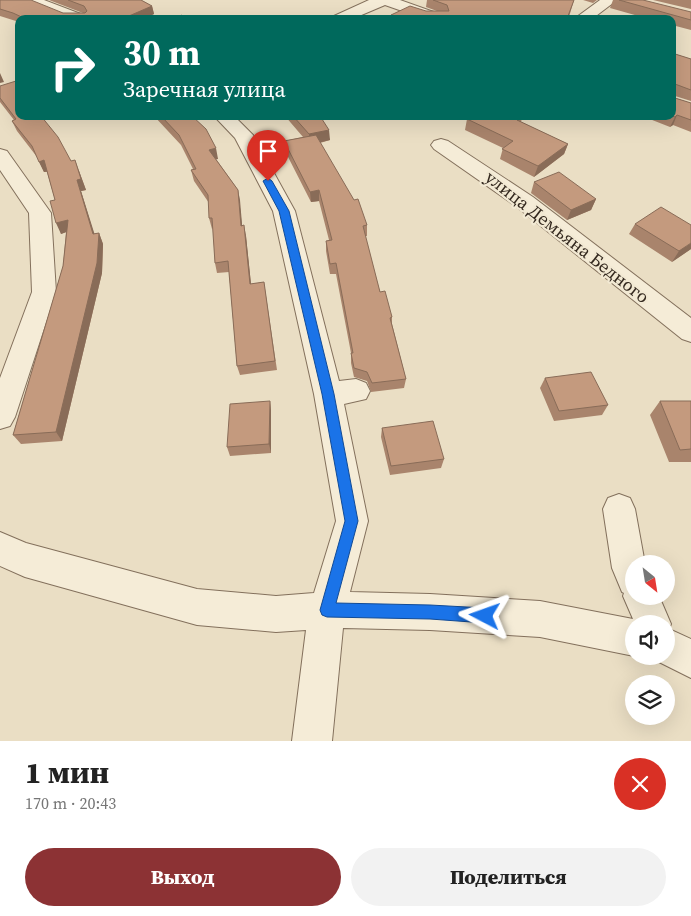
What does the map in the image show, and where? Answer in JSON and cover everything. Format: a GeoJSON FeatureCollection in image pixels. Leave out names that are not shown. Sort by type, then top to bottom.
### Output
{"type":"FeatureCollection","features":[{"type":"Feature","properties":{"kind":"street"},"geometry":{"type":"LineString","coordinates":[[30,0],[70,15]]}},
{"type":"Feature","properties":{"kind":"street"},"geometry":{"type":"LineString","coordinates":[[347,15],[379,0],[386,0],[429,15]]}},
{"type":"Feature","properties":{"kind":"street"},"geometry":{"type":"LineString","coordinates":[[587,15],[610,0]]}},
{"type":"Feature","properties":{"kind":"street"},"geometry":{"type":"LineString","coordinates":[[227,120],[243,135],[284,211],[328,394],[352,521],[327,610],[312,741]]}},
{"type":"Feature","properties":{"kind":"street","name":"улица Демьяна Бедного"},"geometry":{"type":"LineString","coordinates":[[441,145],[525,202],[691,332]]}},
{"type":"Feature","properties":{"kind":"street"},"geometry":{"type":"LineString","coordinates":[[0,155],[40,213],[44,292],[0,417]]}},
{"type":"Feature","properties":{"kind":"street"},"geometry":{"type":"LineString","coordinates":[[328,394],[356,391]]}},
{"type":"Feature","properties":{"kind":"street"},"geometry":{"type":"LineString","coordinates":[[619,509],[627,555]]}},
{"type":"Feature","properties":{"kind":"street"},"geometry":{"type":"LineString","coordinates":[[0,549],[24,560],[197,607],[276,614],[327,610],[430,612],[540,619],[625,636]]}},
{"type":"Feature","properties":{"kind":"street"},"geometry":{"type":"LineString","coordinates":[[675,651],[691,659]]}},
{"type":"Feature","properties":{"kind":"building"},"geometry":{"type":"Polygon","coordinates":[[[0,0],[31,0],[63,13],[85,13],[87,11],[84,6],[68,0],[141,0],[152,6],[131,15],[17,15],[0,9],[0,0]]]}},
{"type":"Feature","properties":{"kind":"building"},"geometry":{"type":"Polygon","coordinates":[[[433,0],[574,0],[568,15],[391,15],[410,6],[426,11],[449,11],[447,5],[433,0]]]}},
{"type":"Feature","properties":{"kind":"building"},"geometry":{"type":"Polygon","coordinates":[[[619,0],[643,0],[691,12],[691,20],[619,0]]]}},
{"type":"Feature","properties":{"kind":"building"},"geometry":{"type":"Polygon","coordinates":[[[676,54],[691,59],[691,90],[676,84],[676,54]]]}},
{"type":"Feature","properties":{"kind":"building"},"geometry":{"type":"Polygon","coordinates":[[[15,81],[15,118],[0,98],[0,86],[15,81]]]}},
{"type":"Feature","properties":{"kind":"building"},"geometry":{"type":"Polygon","coordinates":[[[676,98],[691,103],[691,120],[677,115],[676,98]]]}},
{"type":"Feature","properties":{"kind":"building"},"geometry":{"type":"Polygon","coordinates":[[[44,120],[58,137],[71,161],[75,160],[81,179],[77,180],[93,234],[99,233],[97,263],[56,432],[13,435],[63,266],[68,220],[56,223],[50,201],[55,200],[44,160],[39,162],[32,146],[12,121],[44,120]]]}},
{"type":"Feature","properties":{"kind":"building"},"geometry":{"type":"Polygon","coordinates":[[[165,120],[196,120],[206,129],[216,148],[209,150],[238,190],[241,226],[244,225],[250,284],[264,282],[275,361],[237,366],[228,261],[215,263],[212,218],[209,218],[208,195],[191,170],[196,169],[179,135],[165,120]]]}},
{"type":"Feature","properties":{"kind":"building"},"geometry":{"type":"Polygon","coordinates":[[[297,120],[323,120],[329,130],[309,134],[297,120]]]}},
{"type":"Feature","properties":{"kind":"building"},"geometry":{"type":"Polygon","coordinates":[[[469,120],[517,120],[568,144],[538,166],[502,149],[513,141],[469,120]]]}},
{"type":"Feature","properties":{"kind":"building"},"geometry":{"type":"Polygon","coordinates":[[[316,135],[354,200],[358,199],[367,225],[363,226],[380,292],[385,291],[406,379],[372,383],[367,372],[354,368],[351,353],[353,353],[336,263],[330,264],[326,241],[332,240],[319,190],[310,192],[284,141],[316,135]]]}},
{"type":"Feature","properties":{"kind":"building"},"geometry":{"type":"Polygon","coordinates":[[[559,172],[596,199],[571,210],[534,182],[559,172]]]}},
{"type":"Feature","properties":{"kind":"building"},"geometry":{"type":"Polygon","coordinates":[[[661,207],[691,225],[691,243],[679,251],[635,224],[661,207]]]}},
{"type":"Feature","properties":{"kind":"building"},"geometry":{"type":"Polygon","coordinates":[[[591,372],[608,405],[559,411],[545,378],[591,372]]]}},
{"type":"Feature","properties":{"kind":"building"},"geometry":{"type":"Polygon","coordinates":[[[270,401],[269,444],[227,447],[230,404],[270,401]]]}},
{"type":"Feature","properties":{"kind":"building"},"geometry":{"type":"Polygon","coordinates":[[[660,401],[691,401],[691,449],[680,450],[660,401]]]}},
{"type":"Feature","properties":{"kind":"building"},"geometry":{"type":"Polygon","coordinates":[[[433,421],[444,459],[391,466],[382,428],[433,421]]]}},
{"type":"Feature","properties":{"kind":"route"},"geometry":{"type":"LineString","coordinates":[[268,181],[284,211],[328,394],[352,521],[327,610],[430,612],[485,616]]}}]}
